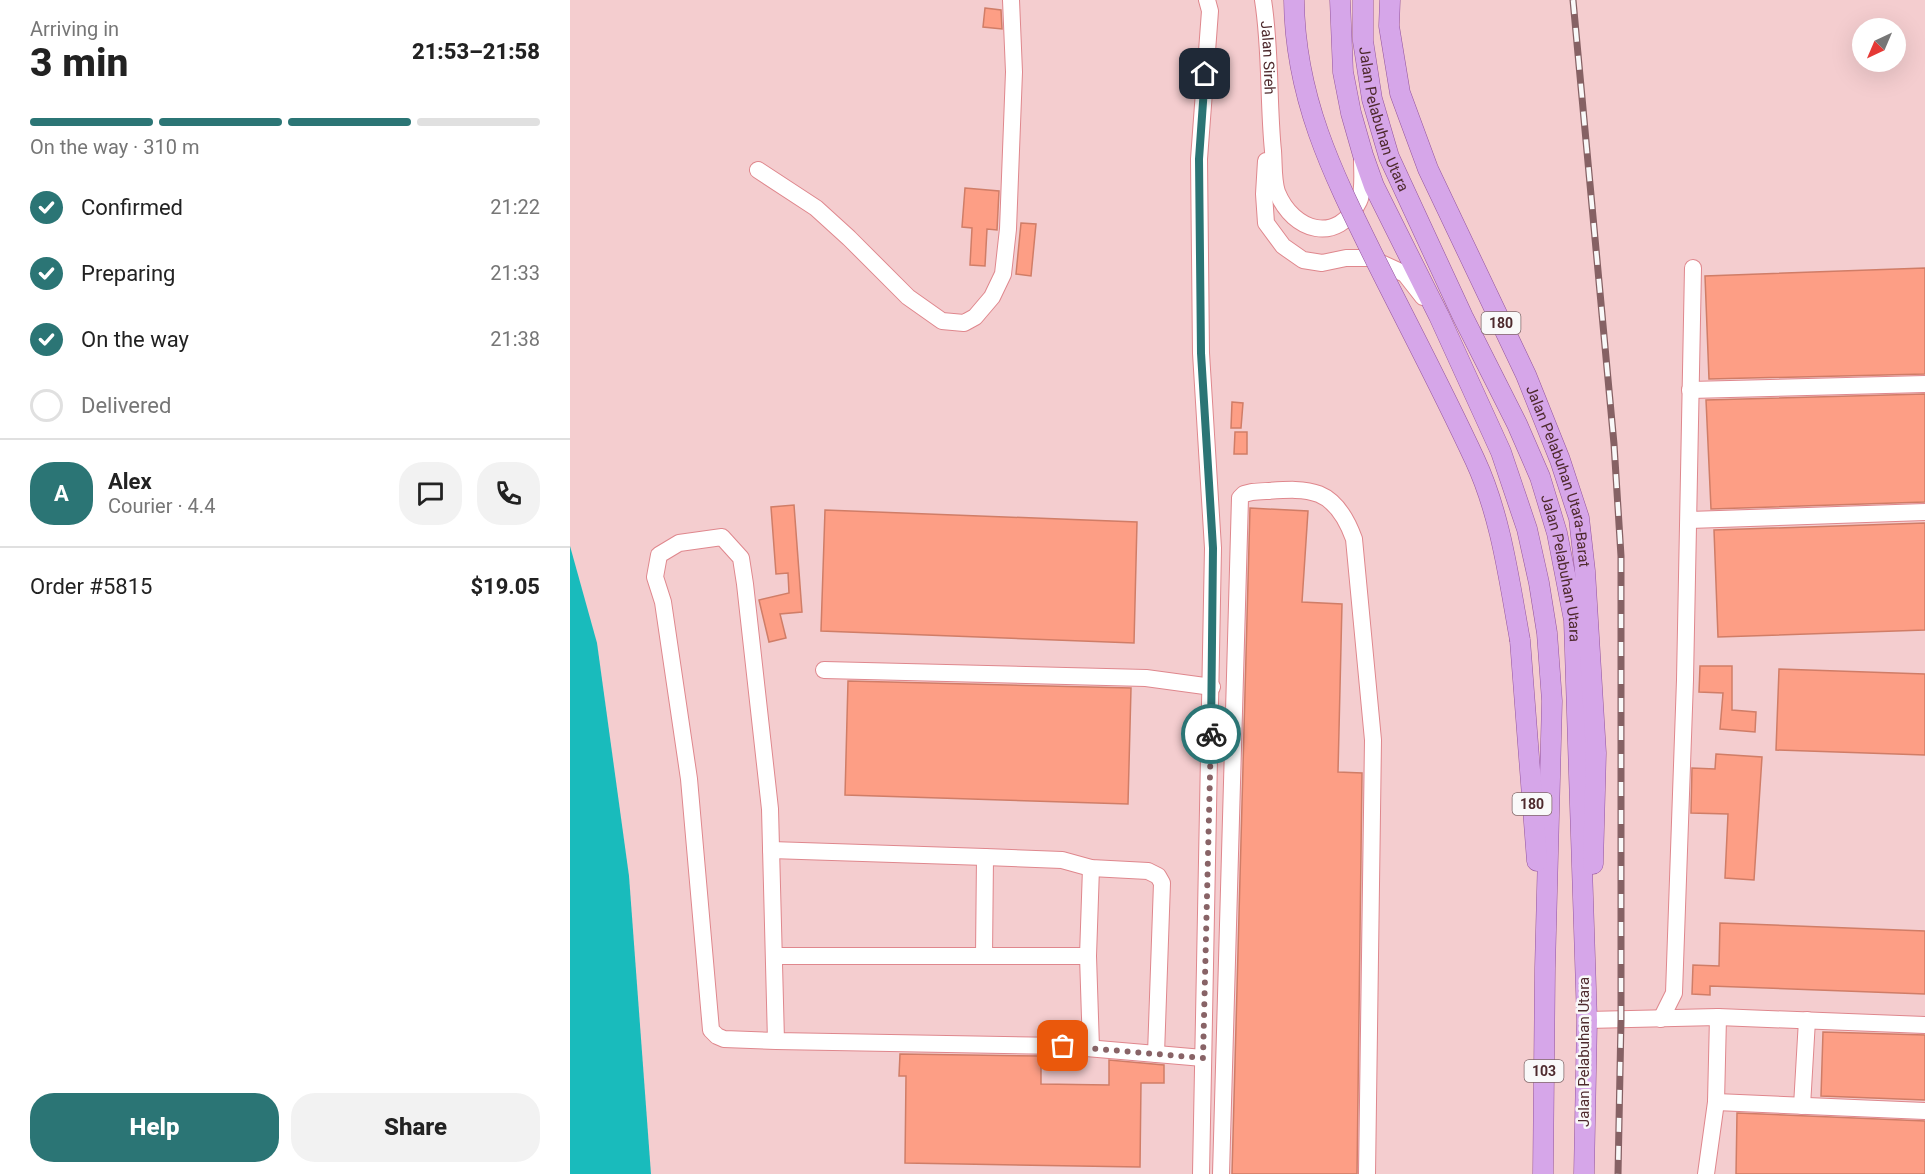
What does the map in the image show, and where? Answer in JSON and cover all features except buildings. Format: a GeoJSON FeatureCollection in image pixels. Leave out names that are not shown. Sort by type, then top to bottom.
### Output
{"type":"FeatureCollection","features":[{"type":"Feature","properties":{"kind":"main road","name":"180"},"geometry":{"type":"LineString","coordinates":[[1294,0],[1294,24],[1300,70],[1313,122],[1339,187],[1476,462],[1496,520],[1520,640],[1545,968]]}},
{"type":"Feature","properties":{"kind":"main road","name":"Jalan Pelabuhan Utara"},"geometry":{"type":"LineString","coordinates":[[1340,0],[1343,72],[1351,113],[1363,155],[1374,186],[1501,452],[1527,530],[1547,633],[1552,701],[1545,968],[1543,1174]]}},
{"type":"Feature","properties":{"kind":"main road","name":"Jalan Pelabuhan Utara"},"geometry":{"type":"LineString","coordinates":[[1363,0],[1363,41],[1372,99],[1389,157],[1463,318],[1517,424],[1540,477],[1557,533],[1574,620],[1587,1020],[1584,1174]]}},
{"type":"Feature","properties":{"kind":"main road","name":"Jalan Pelabuhan Utara-Barat"},"geometry":{"type":"LineString","coordinates":[[1390,0],[1389,26],[1400,93],[1424,158],[1526,375],[1560,460],[1579,518],[1586,571],[1596,765],[1594,846],[1585,980]]}},
{"type":"Feature","properties":{"kind":"street"},"geometry":{"type":"LineString","coordinates":[[758,170],[816,208],[908,297],[942,321],[964,323],[975,317],[992,297],[1003,274],[1008,229],[1014,72],[1011,0]]}},
{"type":"Feature","properties":{"kind":"street"},"geometry":{"type":"LineString","coordinates":[[1201,1174],[1213,548],[1201,353],[1199,159],[1210,10],[1208,0]]}},
{"type":"Feature","properties":{"kind":"street","name":"Jalan Sireh"},"geometry":{"type":"LineString","coordinates":[[1263,0],[1267,26],[1269,116]]}},
{"type":"Feature","properties":{"kind":"street"},"geometry":{"type":"LineString","coordinates":[[1269,116],[1277,191],[1291,216],[1308,227],[1326,229],[1345,220],[1359,201],[1363,155]]}},
{"type":"Feature","properties":{"kind":"street"},"geometry":{"type":"LineString","coordinates":[[1269,116],[1264,194],[1266,223],[1283,246],[1303,260],[1322,263],[1346,258],[1370,258],[1405,274],[1438,316]]}},
{"type":"Feature","properties":{"kind":"street"},"geometry":{"type":"LineString","coordinates":[[1661,1018],[1674,993],[1689,520],[1693,268]]}},
{"type":"Feature","properties":{"kind":"street"},"geometry":{"type":"LineString","coordinates":[[1690,390],[1925,384]]}},
{"type":"Feature","properties":{"kind":"street"},"geometry":{"type":"LineString","coordinates":[[1221,1174],[1240,498],[1252,492],[1305,489],[1317,492],[1340,511],[1354,539],[1373,740],[1367,1174]]}},
{"type":"Feature","properties":{"kind":"street"},"geometry":{"type":"LineString","coordinates":[[1689,520],[1925,512]]}},
{"type":"Feature","properties":{"kind":"street"},"geometry":{"type":"LineString","coordinates":[[776,1041],[770,809],[741,558],[722,537],[679,543],[659,555],[655,577],[663,602],[689,779],[711,1030],[717,1036],[724,1039],[776,1041],[1063,1046],[1203,1058]]}},
{"type":"Feature","properties":{"kind":"street"},"geometry":{"type":"LineString","coordinates":[[824,670],[1146,678],[1212,687]]}},
{"type":"Feature","properties":{"kind":"street"},"geometry":{"type":"LineString","coordinates":[[771,850],[1062,860],[1091,868],[1148,871],[1158,876],[1162,883],[1156,1054]]}},
{"type":"Feature","properties":{"kind":"street"},"geometry":{"type":"LineString","coordinates":[[984,956],[985,857]]}},
{"type":"Feature","properties":{"kind":"street"},"geometry":{"type":"LineString","coordinates":[[1091,868],[1088,956],[1091,1048]]}},
{"type":"Feature","properties":{"kind":"street"},"geometry":{"type":"LineString","coordinates":[[774,956],[1088,956]]}},
{"type":"Feature","properties":{"kind":"street"},"geometry":{"type":"LineString","coordinates":[[1706,1174],[1716,1102],[1718,1017]]}},
{"type":"Feature","properties":{"kind":"street"},"geometry":{"type":"LineString","coordinates":[[1587,1020],[1718,1017],[1925,1025]]}},
{"type":"Feature","properties":{"kind":"street"},"geometry":{"type":"LineString","coordinates":[[1802,1106],[1807,1020]]}},
{"type":"Feature","properties":{"kind":"street"},"geometry":{"type":"LineString","coordinates":[[1716,1102],[1925,1111]]}},
{"type":"Feature","properties":{"kind":"water"},"geometry":{"type":"Polygon","coordinates":[[[570,546],[597,643],[629,876],[651,1174],[570,1174],[570,546]]]}},
{"type":"Feature","properties":{"kind":"railway"},"geometry":{"type":"LineString","coordinates":[[1573,0],[1614,444],[1621,556],[1621,1020],[1618,1174]]}},
{"type":"Feature","properties":{"kind":"way so far"},"geometry":{"type":"LineString","coordinates":[[1063,1046],[1203,1058],[1211,734]]}},
{"type":"Feature","properties":{"kind":"route"},"geometry":{"type":"LineString","coordinates":[[1205,74],[1199,159],[1201,353],[1213,548],[1211,734]]}}]}
